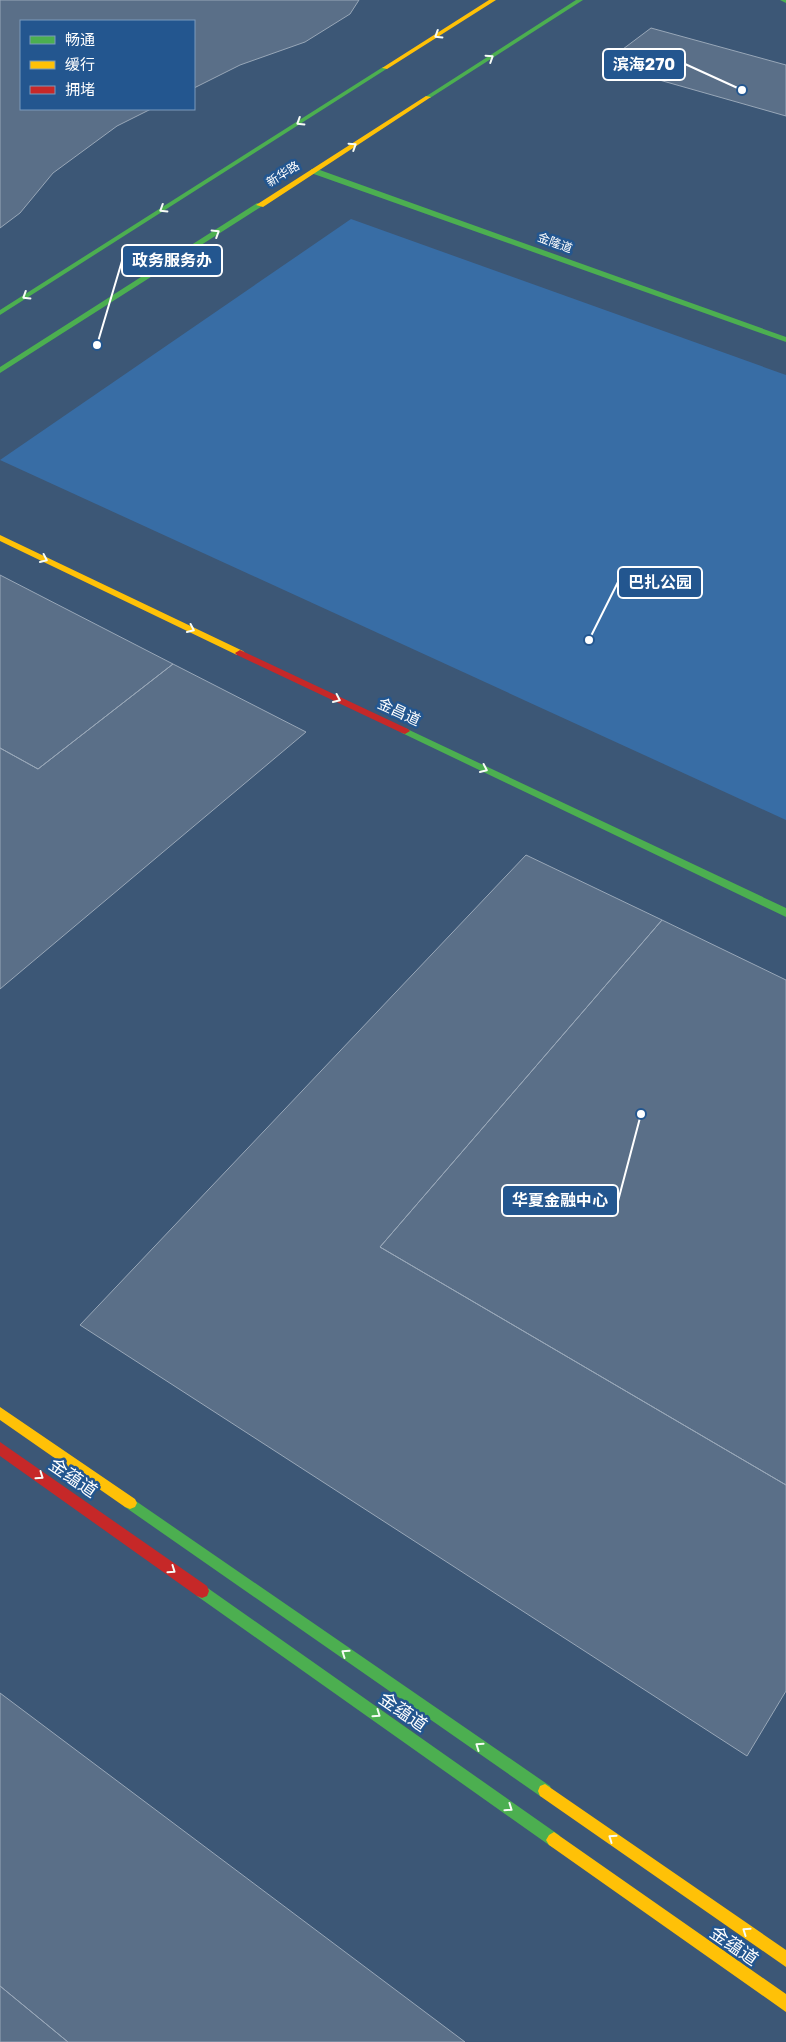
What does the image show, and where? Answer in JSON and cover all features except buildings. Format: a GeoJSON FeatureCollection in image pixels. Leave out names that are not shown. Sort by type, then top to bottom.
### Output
{"type":"FeatureCollection","features":[{"type":"Feature","properties":{"kind":"street"},"geometry":{"type":"LineString","coordinates":[[0,313],[494,0]]}},
{"type":"Feature","properties":{"kind":"street","name":"新华路"},"geometry":{"type":"LineString","coordinates":[[0,372],[580,0]]}},
{"type":"Feature","properties":{"kind":"street","name":"金隆道"},"geometry":{"type":"LineString","coordinates":[[314,171],[786,340]]}},
{"type":"Feature","properties":{"kind":"street","name":"金昌道"},"geometry":{"type":"LineString","coordinates":[[0,538],[786,913]]}},
{"type":"Feature","properties":{"kind":"street","name":"金蕴道"},"geometry":{"type":"LineString","coordinates":[[0,1414],[786,1958]]}},
{"type":"Feature","properties":{"kind":"street","name":"金蕴道"},"geometry":{"type":"LineString","coordinates":[[0,1448],[786,2004]]}},
{"type":"Feature","properties":{"kind":"street"},"geometry":{"type":"LineString","coordinates":[[760,1986],[786,1998]]}},
{"type":"Feature","properties":{"kind":"shaded area"},"geometry":{"type":"Polygon","coordinates":[[[351,219],[786,375],[786,820],[0,460],[351,219]]]}},
{"type":"Feature","properties":{"kind":"traffic: fast"},"geometry":{"type":"LineString","coordinates":[[428,97],[580,0]]}},
{"type":"Feature","properties":{"kind":"traffic: fast"},"geometry":{"type":"LineString","coordinates":[[0,313],[385,68]]}},
{"type":"Feature","properties":{"kind":"traffic: fast"},"geometry":{"type":"LineString","coordinates":[[314,171],[786,340]]}},
{"type":"Feature","properties":{"kind":"traffic: fast"},"geometry":{"type":"LineString","coordinates":[[0,371],[260,205]]}},
{"type":"Feature","properties":{"kind":"traffic: fast"},"geometry":{"type":"LineString","coordinates":[[405,731],[786,913]]}},
{"type":"Feature","properties":{"kind":"traffic: fast"},"geometry":{"type":"LineString","coordinates":[[130,1503],[545,1791]]}},
{"type":"Feature","properties":{"kind":"traffic: fast"},"geometry":{"type":"LineString","coordinates":[[202,1591],[554,1840]]}},
{"type":"Feature","properties":{"kind":"traffic: slow"},"geometry":{"type":"LineString","coordinates":[[385,68],[493,0]]}},
{"type":"Feature","properties":{"kind":"traffic: slow"},"geometry":{"type":"LineString","coordinates":[[260,205],[428,97]]}},
{"type":"Feature","properties":{"kind":"traffic: slow"},"geometry":{"type":"LineString","coordinates":[[0,538],[240,653]]}},
{"type":"Feature","properties":{"kind":"traffic: slow"},"geometry":{"type":"LineString","coordinates":[[0,1413],[130,1503]]}},
{"type":"Feature","properties":{"kind":"traffic: slow"},"geometry":{"type":"LineString","coordinates":[[545,1791],[786,1959]]}},
{"type":"Feature","properties":{"kind":"traffic: slow"},"geometry":{"type":"LineString","coordinates":[[554,1840],[786,2004]]}},
{"type":"Feature","properties":{"kind":"traffic: jam"},"geometry":{"type":"LineString","coordinates":[[240,653],[405,731]]}},
{"type":"Feature","properties":{"kind":"traffic: jam"},"geometry":{"type":"LineString","coordinates":[[0,1448],[202,1591]]}},
{"type":"Feature","properties":{"kind":"place","name":"滨海270"},"geometry":{"type":"Point","coordinates":[742,90]}},
{"type":"Feature","properties":{"kind":"place","name":"政务服务办"},"geometry":{"type":"Point","coordinates":[97,345]}},
{"type":"Feature","properties":{"kind":"place","name":"巴扎公园"},"geometry":{"type":"Point","coordinates":[589,640]}},
{"type":"Feature","properties":{"kind":"place","name":"华夏金融中心"},"geometry":{"type":"Point","coordinates":[641,1114]}}]}
